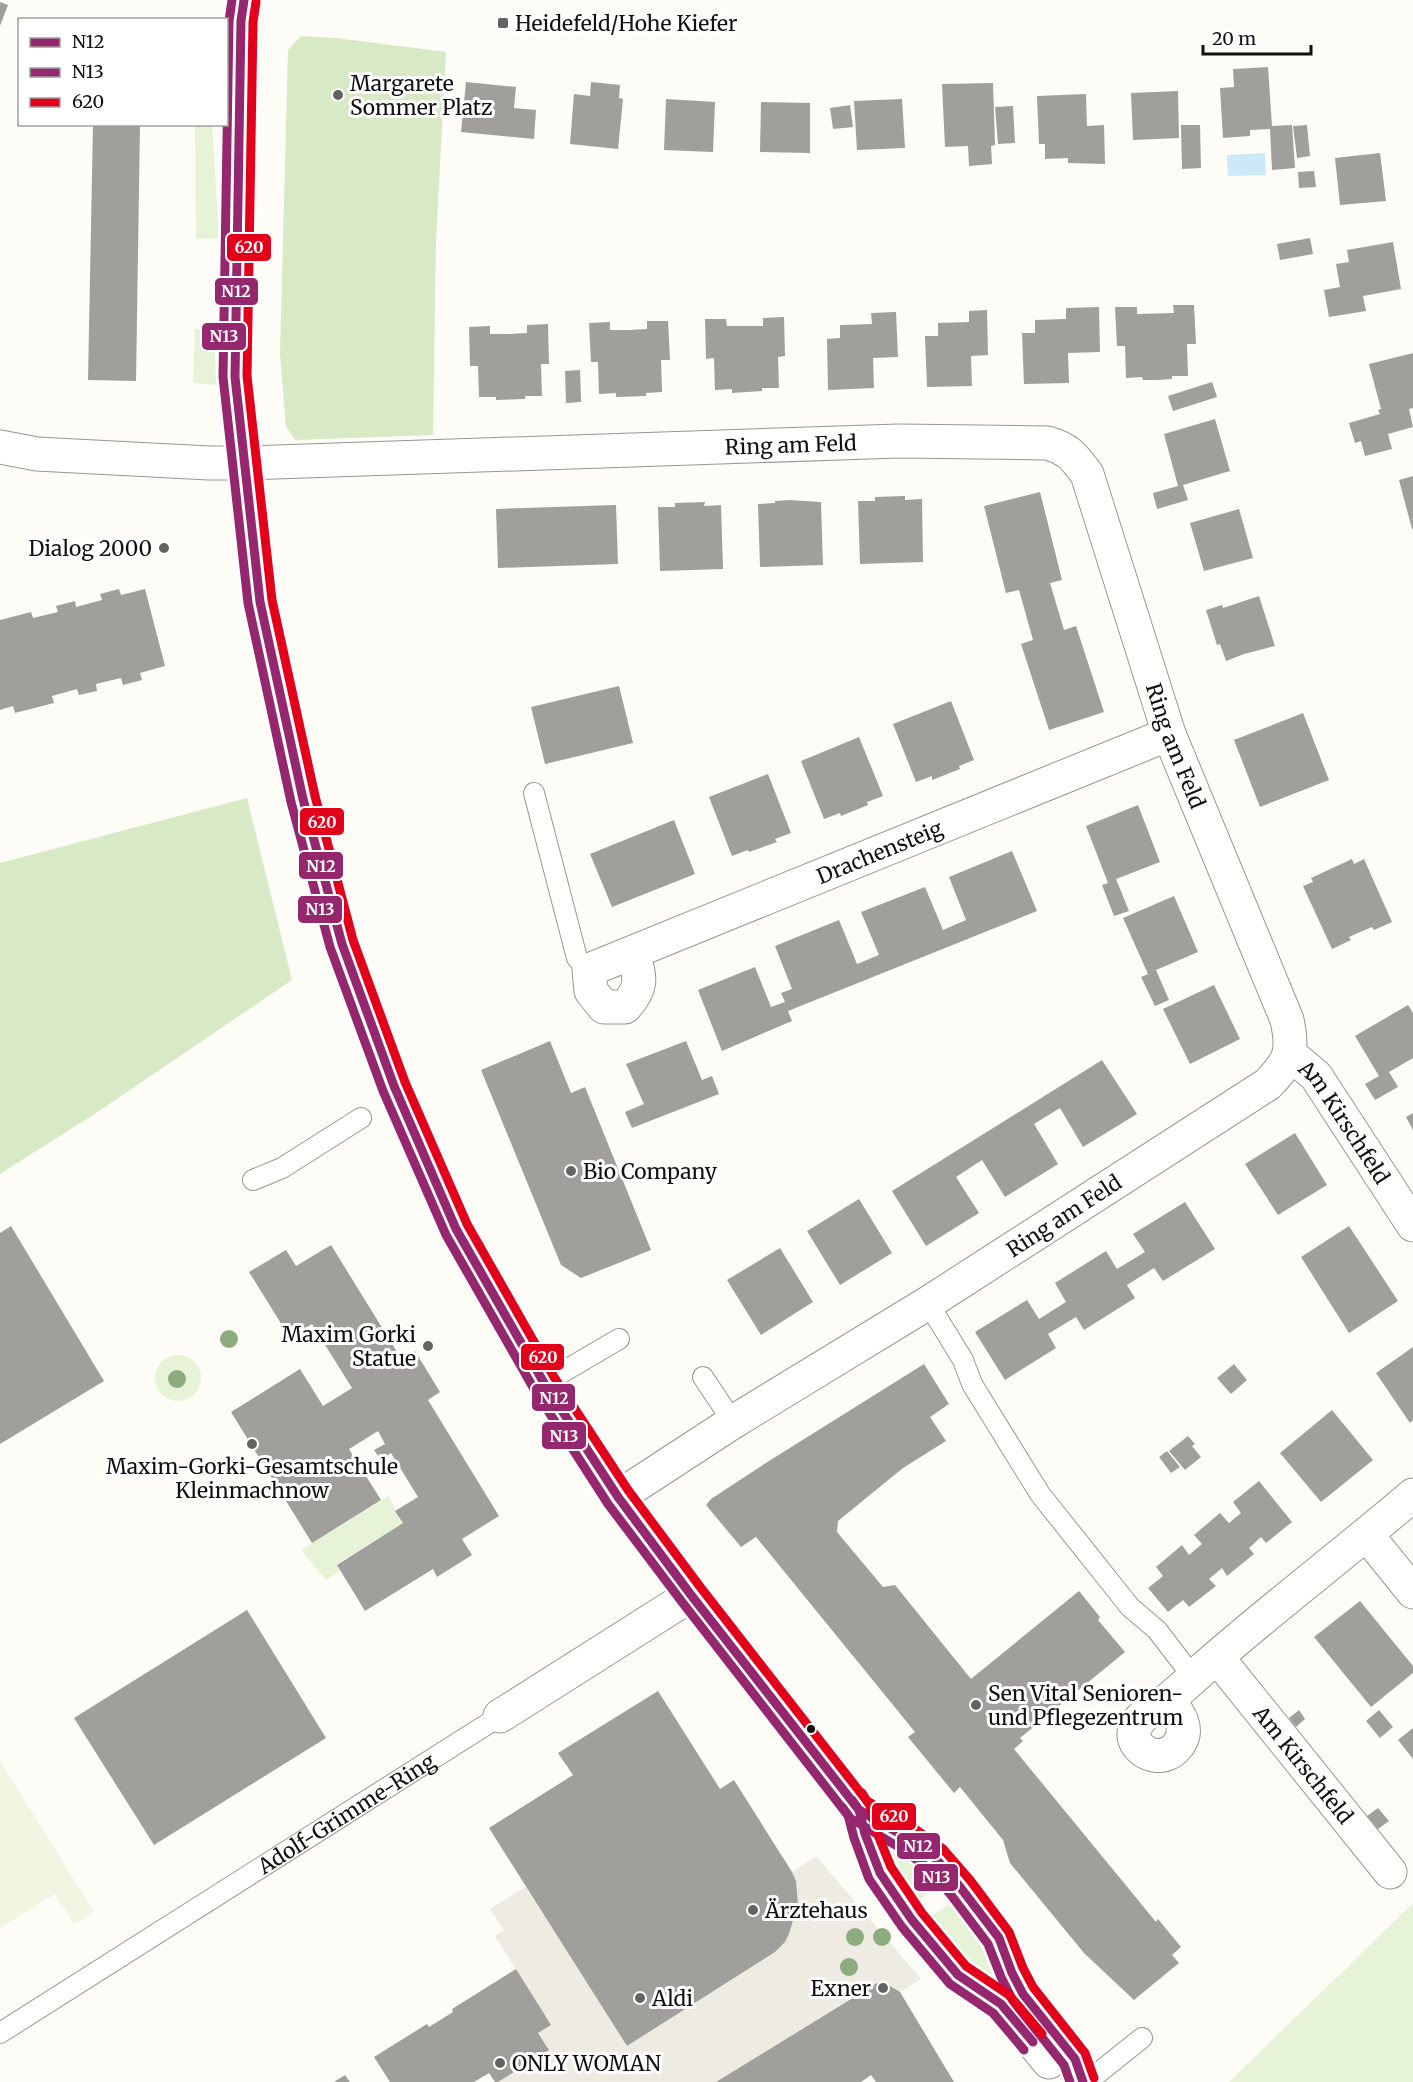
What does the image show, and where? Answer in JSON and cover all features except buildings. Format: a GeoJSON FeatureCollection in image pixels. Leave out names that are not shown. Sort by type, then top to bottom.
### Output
{"type":"FeatureCollection","features":[{"type":"Feature","properties":{"kind":"street"},"geometry":{"type":"LineString","coordinates":[[244,0],[241,21],[235,377],[260,602],[303,799],[342,944],[394,1086],[456,1229],[544,1383],[618,1497],[691,1595],[860,1810],[936,1858],[960,1887],[999,1938],[1012,1973],[1023,1994],[1075,2060],[1085,2082]]}},
{"type":"Feature","properties":{"kind":"street","name":"Ring am Feld"},"geometry":{"type":"LineString","coordinates":[[0,447],[37,454],[246,463],[899,441],[1047,444],[1062,447],[1073,455],[1087,474],[1169,734],[1287,1020],[1291,1036],[1290,1054],[1284,1068],[1268,1084],[928,1303],[733,1422],[618,1497]]}},
{"type":"Feature","properties":{"kind":"street","name":"Drachensteig"},"geometry":{"type":"LineString","coordinates":[[589,969],[1169,734]]}},
{"type":"Feature","properties":{"kind":"street"},"geometry":{"type":"LineString","coordinates":[[589,969],[591,992],[604,1007],[626,1007],[638,993],[639,975],[633,953]]}},
{"type":"Feature","properties":{"kind":"street","name":"Am Kirschfeld"},"geometry":{"type":"LineString","coordinates":[[1290,1054],[1316,1076],[1413,1225]]}},
{"type":"Feature","properties":{"kind":"street"},"geometry":{"type":"LineString","coordinates":[[1168,1700],[1413,1495]]}},
{"type":"Feature","properties":{"kind":"street"},"geometry":{"type":"LineString","coordinates":[[1367,1535],[1413,1592]]}},
{"type":"Feature","properties":{"kind":"street","name":"Adolf-Grimme-Ring"},"geometry":{"type":"LineString","coordinates":[[500,1716],[691,1595]]}},
{"type":"Feature","properties":{"kind":"street","name":"Am Kirschfeld"},"geometry":{"type":"LineString","coordinates":[[1205,1667],[1390,1872]]}},
{"type":"Feature","properties":{"kind":"street"},"geometry":{"type":"LineString","coordinates":[[860,1810],[865,1834],[880,1873],[912,1920],[958,1975],[1001,2004],[1059,2074],[1079,2082]]}},
{"type":"Feature","properties":{"kind":"lane"},"geometry":{"type":"LineString","coordinates":[[534,794],[578,958],[589,969]]}},
{"type":"Feature","properties":{"kind":"lane"},"geometry":{"type":"LineString","coordinates":[[253,1180],[282,1168],[361,1118]]}},
{"type":"Feature","properties":{"kind":"lane"},"geometry":{"type":"LineString","coordinates":[[928,1303],[963,1360],[972,1384],[1040,1494],[1130,1607],[1205,1667]]}},
{"type":"Feature","properties":{"kind":"lane"},"geometry":{"type":"LineString","coordinates":[[544,1383],[619,1339]]}},
{"type":"Feature","properties":{"kind":"lane"},"geometry":{"type":"LineString","coordinates":[[703,1377],[733,1422]]}},
{"type":"Feature","properties":{"kind":"lane","name":"Adolf-Grimme-Ring"},"geometry":{"type":"LineString","coordinates":[[0,2033],[500,1716]]}},
{"type":"Feature","properties":{"kind":"lane"},"geometry":{"type":"LineString","coordinates":[[1085,2082],[1142,2038]]}},
{"type":"Feature","properties":{"kind":"green space"},"geometry":{"type":"Polygon","coordinates":[[[301,36],[336,38],[446,52],[436,241],[433,435],[295,440],[286,426],[280,354],[288,50],[301,36]]]}},
{"type":"Feature","properties":{"kind":"green space"},"geometry":{"type":"Polygon","coordinates":[[[195,126],[212,126],[219,238],[196,239],[195,126]]]}},
{"type":"Feature","properties":{"kind":"green space"},"geometry":{"type":"Polygon","coordinates":[[[214,328],[216,385],[193,383],[195,329],[214,328]]]}},
{"type":"Feature","properties":{"kind":"green space"},"geometry":{"type":"Polygon","coordinates":[[[247,798],[292,980],[93,1115],[0,1174],[0,863],[247,798]]]}},
{"type":"Feature","properties":{"kind":"green space"},"geometry":{"type":"Polygon","coordinates":[[[178,1355],[194,1362],[201,1378],[194,1394],[178,1401],[162,1394],[155,1378],[162,1362],[178,1355]]]}},
{"type":"Feature","properties":{"kind":"green space"},"geometry":{"type":"Polygon","coordinates":[[[388,1496],[403,1523],[337,1564],[340,1571],[326,1580],[301,1550],[388,1496]]]}},
{"type":"Feature","properties":{"kind":"green space"},"geometry":{"type":"Polygon","coordinates":[[[0,1761],[94,1912],[74,1924],[55,1894],[0,1928],[0,1761]]]}},
{"type":"Feature","properties":{"kind":"green space"},"geometry":{"type":"Polygon","coordinates":[[[885,1840],[946,1882],[912,1905],[881,1843],[885,1840]]]}},
{"type":"Feature","properties":{"kind":"green space"},"geometry":{"type":"Polygon","coordinates":[[[958,1898],[1013,1994],[981,1976],[926,1920],[958,1898]]]}},
{"type":"Feature","properties":{"kind":"green space"},"geometry":{"type":"Polygon","coordinates":[[[1413,1903],[1413,2082],[1229,2082],[1407,1909],[1413,1903]]]}},
{"type":"Feature","properties":{"kind":"shaded area"},"geometry":{"type":"Polygon","coordinates":[[[816,1856],[921,1979],[900,1992],[885,1983],[869,1987],[716,2082],[498,2082],[548,2049],[538,2033],[551,2025],[495,1936],[504,1931],[490,1909],[527,1886],[627,2046],[775,1952],[785,1942],[798,1904],[796,1881],[792,1872],[816,1856]]]}},
{"type":"Feature","properties":{"kind":"water"},"geometry":{"type":"Polygon","coordinates":[[[1265,153],[1266,175],[1228,176],[1227,155],[1265,153]]]}},
{"type":"Feature","properties":{"kind":"transit line","name":"N13"},"geometry":{"type":"LineString","coordinates":[[228,80],[229,21],[232,0]]}},
{"type":"Feature","properties":{"kind":"transit line","name":"N12"},"geometry":{"type":"LineString","coordinates":[[244,0],[241,21],[235,377],[260,602],[303,799],[342,944],[394,1086],[456,1229],[544,1383],[618,1497],[691,1595],[859,1810],[909,1839],[936,1859],[960,1887],[999,1938],[1012,1973],[1023,1994],[1075,2059],[1083,2082]]}},
{"type":"Feature","properties":{"kind":"transit line","name":"620"},"geometry":{"type":"LineString","coordinates":[[256,2],[253,22],[247,376],[272,600],[315,796],[353,940],[405,1082],[467,1224],[554,1377],[628,1490],[701,1588],[867,1801],[915,1829],[943,1849],[970,1880],[1009,1932],[1033,1987],[1085,2053],[1094,2078]]}},
{"type":"Feature","properties":{"kind":"transit line","name":"N13"},"geometry":{"type":"LineString","coordinates":[[227,126],[223,377],[248,603],[291,802],[330,947],[383,1091],[446,1235],[534,1389],[608,1504],[850,1818],[902,1849],[928,1868],[951,1895],[988,1944],[1013,2001],[1064,2065],[1070,2082]]}},
{"type":"Feature","properties":{"kind":"transit line","name":"620"},"geometry":{"type":"LineString","coordinates":[[862,1793],[870,1806],[876,1830],[891,1867],[922,1913],[966,1966],[1009,1995],[1042,2034]]}},
{"type":"Feature","properties":{"kind":"transit line","name":"N12"},"geometry":{"type":"LineString","coordinates":[[852,1800],[859,1810],[865,1834],[880,1873],[912,1920],[958,1975],[1001,2004],[1033,2042]]}},
{"type":"Feature","properties":{"kind":"transit line","name":"N13"},"geometry":{"type":"LineString","coordinates":[[842,1807],[848,1815],[869,1879],[902,1927],[950,1984],[993,2013],[1024,2050]]}},
{"type":"Feature","properties":{"kind":"place","name":"Heidefeld/Hohe Kiefer"},"geometry":{"type":"Point","coordinates":[503,23]}},
{"type":"Feature","properties":{"kind":"place","name":"Margarete Sommer Platz"},"geometry":{"type":"Point","coordinates":[338,95]}},
{"type":"Feature","properties":{"kind":"place","name":"Dialog 2000"},"geometry":{"type":"Point","coordinates":[164,548]}},
{"type":"Feature","properties":{"kind":"place","name":"Bio Company"},"geometry":{"type":"Point","coordinates":[571,1171]}},
{"type":"Feature","properties":{"kind":"place","name":"Maxim Gorki Statue"},"geometry":{"type":"Point","coordinates":[428,1346]}},
{"type":"Feature","properties":{"kind":"place","name":"Maxim-Gorki-Gesamtschule Kleinmachnow"},"geometry":{"type":"Point","coordinates":[252,1444]}},
{"type":"Feature","properties":{"kind":"place","name":"Sen Vital Senioren- und Pflegezentrum"},"geometry":{"type":"Point","coordinates":[976,1705]}},
{"type":"Feature","properties":{"kind":"place","name":"Ärztehaus"},"geometry":{"type":"Point","coordinates":[753,1910]}},
{"type":"Feature","properties":{"kind":"place","name":"Exner"},"geometry":{"type":"Point","coordinates":[883,1988]}},
{"type":"Feature","properties":{"kind":"place","name":"Aldi"},"geometry":{"type":"Point","coordinates":[640,1998]}},
{"type":"Feature","properties":{"kind":"place","name":"ONLY WOMAN"},"geometry":{"type":"Point","coordinates":[500,2063]}}]}
